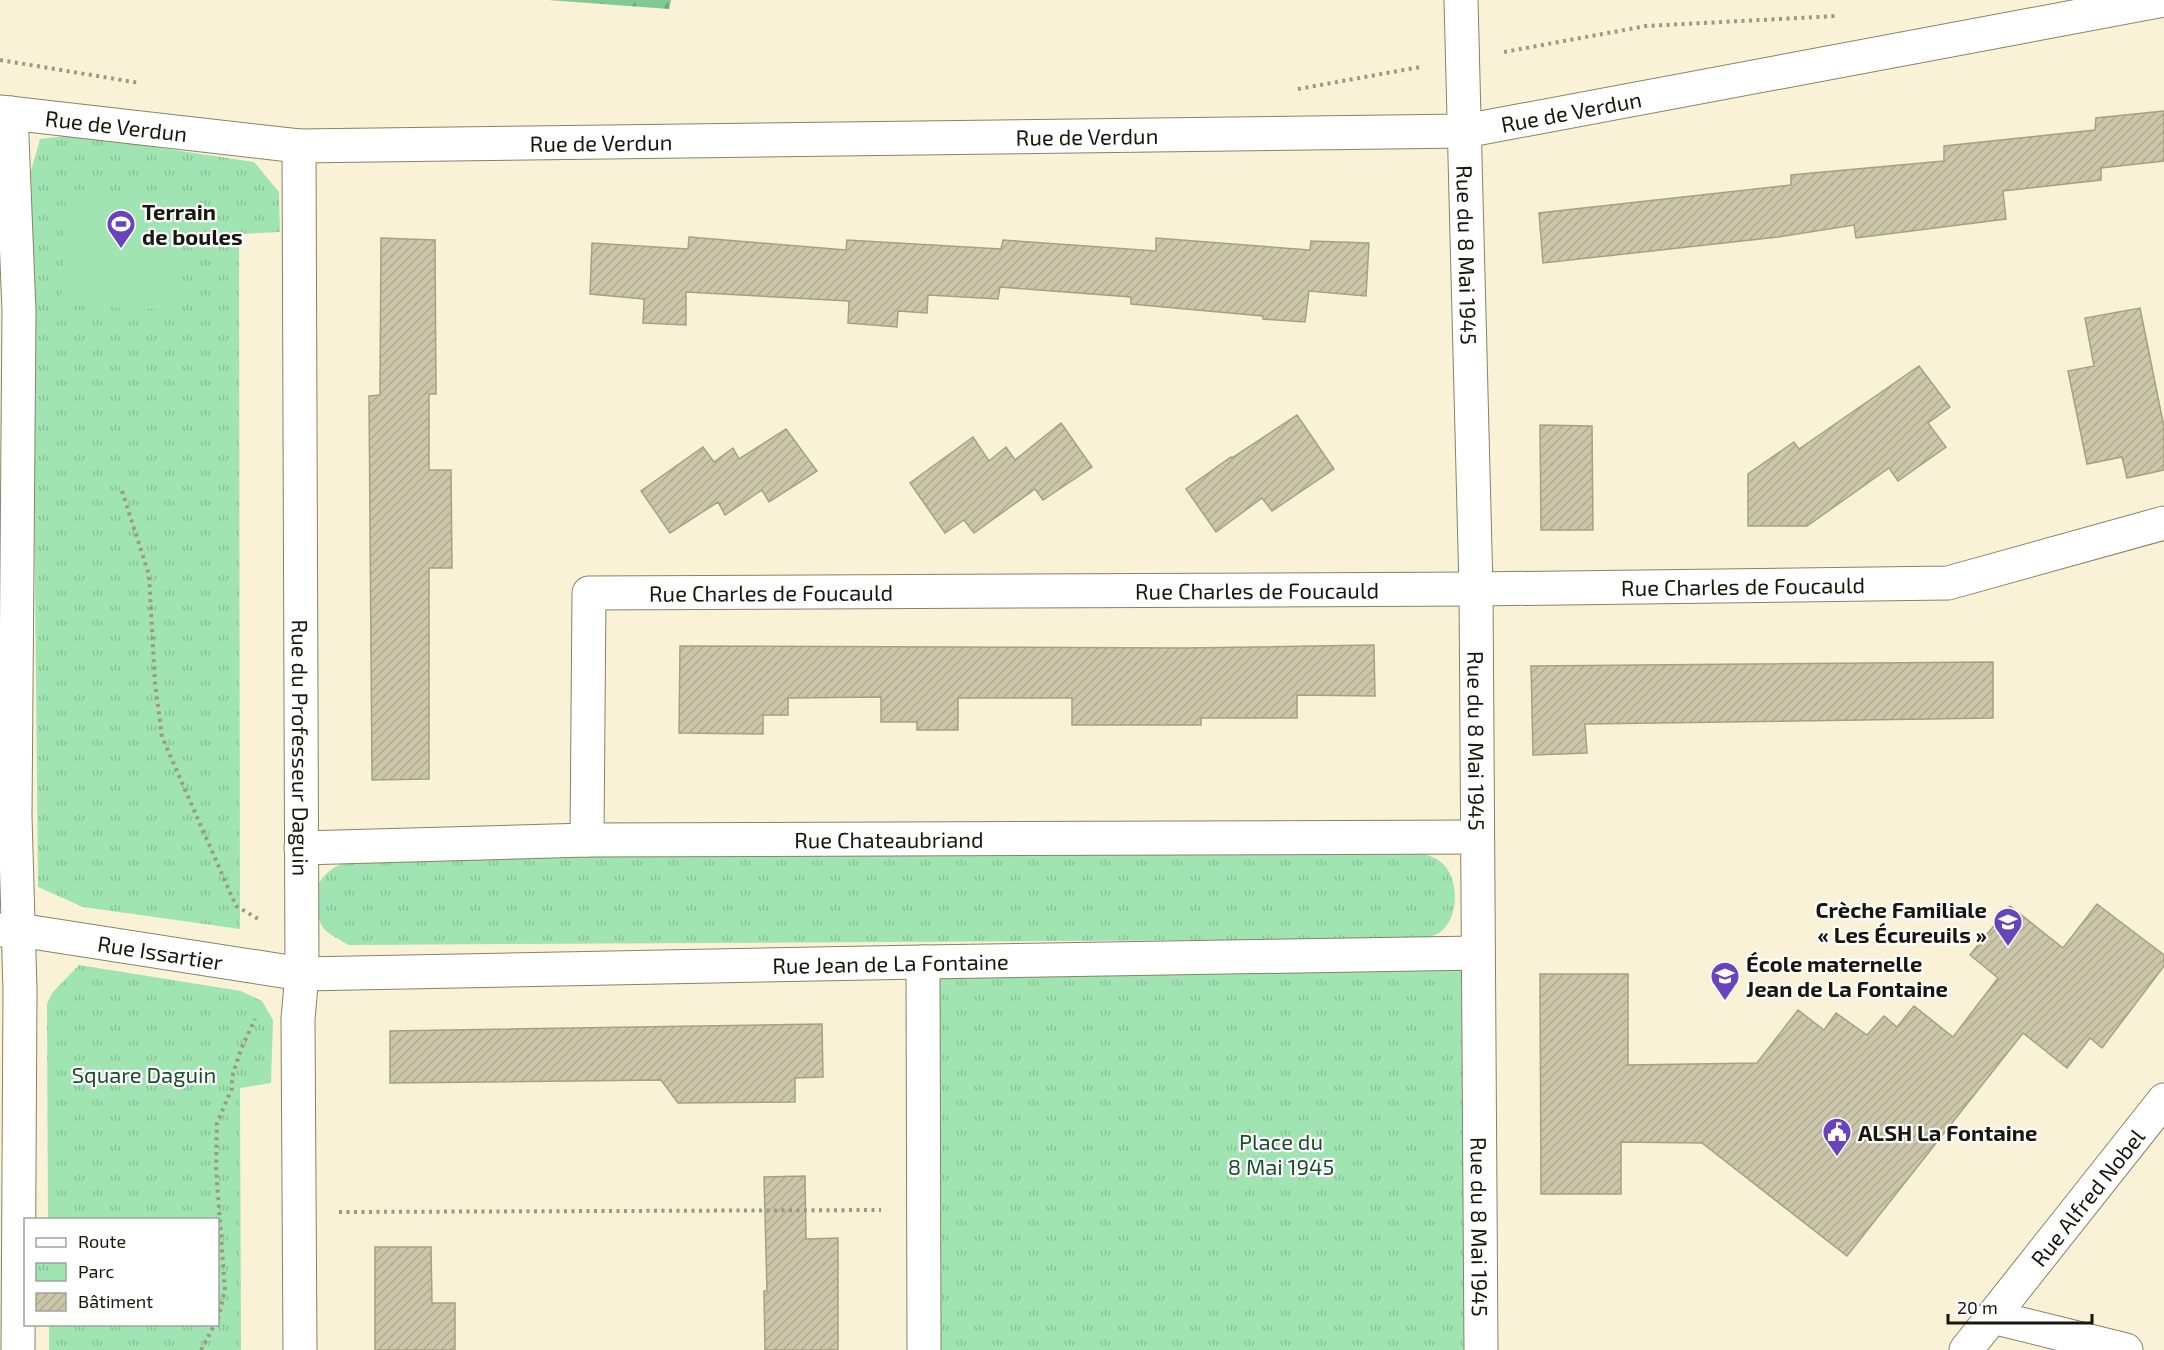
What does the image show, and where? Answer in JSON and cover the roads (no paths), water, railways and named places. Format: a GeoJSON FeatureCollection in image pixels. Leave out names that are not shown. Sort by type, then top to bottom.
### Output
{"type":"FeatureCollection","features":[{"type":"Feature","properties":{"kind":"street","name":"Rue du 8 Mai 1945"},"geometry":{"type":"LineString","coordinates":[[1461,0],[1476,589],[1480,1350]]}},
{"type":"Feature","properties":{"kind":"street","name":"Rue de Verdun"},"geometry":{"type":"LineString","coordinates":[[6,113],[299,146],[1465,131],[2164,0]]}},
{"type":"Feature","properties":{"kind":"street"},"geometry":{"type":"LineString","coordinates":[[6,113],[19,311],[8,816],[18,1350]]}},
{"type":"Feature","properties":{"kind":"street","name":"Rue du Professeur Daguin"},"geometry":{"type":"LineString","coordinates":[[299,146],[302,974],[298,1019],[300,1350]]}},
{"type":"Feature","properties":{"kind":"street","name":"Rue Charles de Foucauld"},"geometry":{"type":"LineString","coordinates":[[587,840],[589,593],[1476,589],[1948,583],[2164,523]]}},
{"type":"Feature","properties":{"kind":"street","name":"Rue Chateaubriand"},"geometry":{"type":"LineString","coordinates":[[301,848],[587,840],[1476,837]]}},
{"type":"Feature","properties":{"kind":"street","name":"Rue Issartier"},"geometry":{"type":"LineString","coordinates":[[10,930],[302,974]]}},
{"type":"Feature","properties":{"kind":"street","name":"Rue Jean de La Fontaine"},"geometry":{"type":"LineString","coordinates":[[302,974],[1479,953]]}},
{"type":"Feature","properties":{"kind":"street"},"geometry":{"type":"LineString","coordinates":[[923,962],[924,1350]]}},
{"type":"Feature","properties":{"kind":"street","name":"Rue Alfred Nobel"},"geometry":{"type":"LineString","coordinates":[[1966,1350],[2164,1100]]}},
{"type":"Feature","properties":{"kind":"street"},"geometry":{"type":"LineString","coordinates":[[1992,1317],[2126,1350]]}},
{"type":"Feature","properties":{"kind":"place","name":"Terrain de boules"},"geometry":{"type":"Point","coordinates":[121,250]}},
{"type":"Feature","properties":{"kind":"place","name":"Crèche Familiale « Les Écureuils »"},"geometry":{"type":"Point","coordinates":[2008,948]}},
{"type":"Feature","properties":{"kind":"place","name":"École maternelle Jean de La Fontaine"},"geometry":{"type":"Point","coordinates":[1725,1002]}},
{"type":"Feature","properties":{"kind":"place","name":"ALSH La Fontaine"},"geometry":{"type":"Point","coordinates":[1837,1158]}},
{"type":"Feature","properties":{"kind":"park label","name":"Square Daguin"},"geometry":{"type":"Point","coordinates":[144,1074]}},
{"type":"Feature","properties":{"kind":"park label","name":"Place du 8 Mai 1945"},"geometry":{"type":"Point","coordinates":[1281,1154]}}]}
